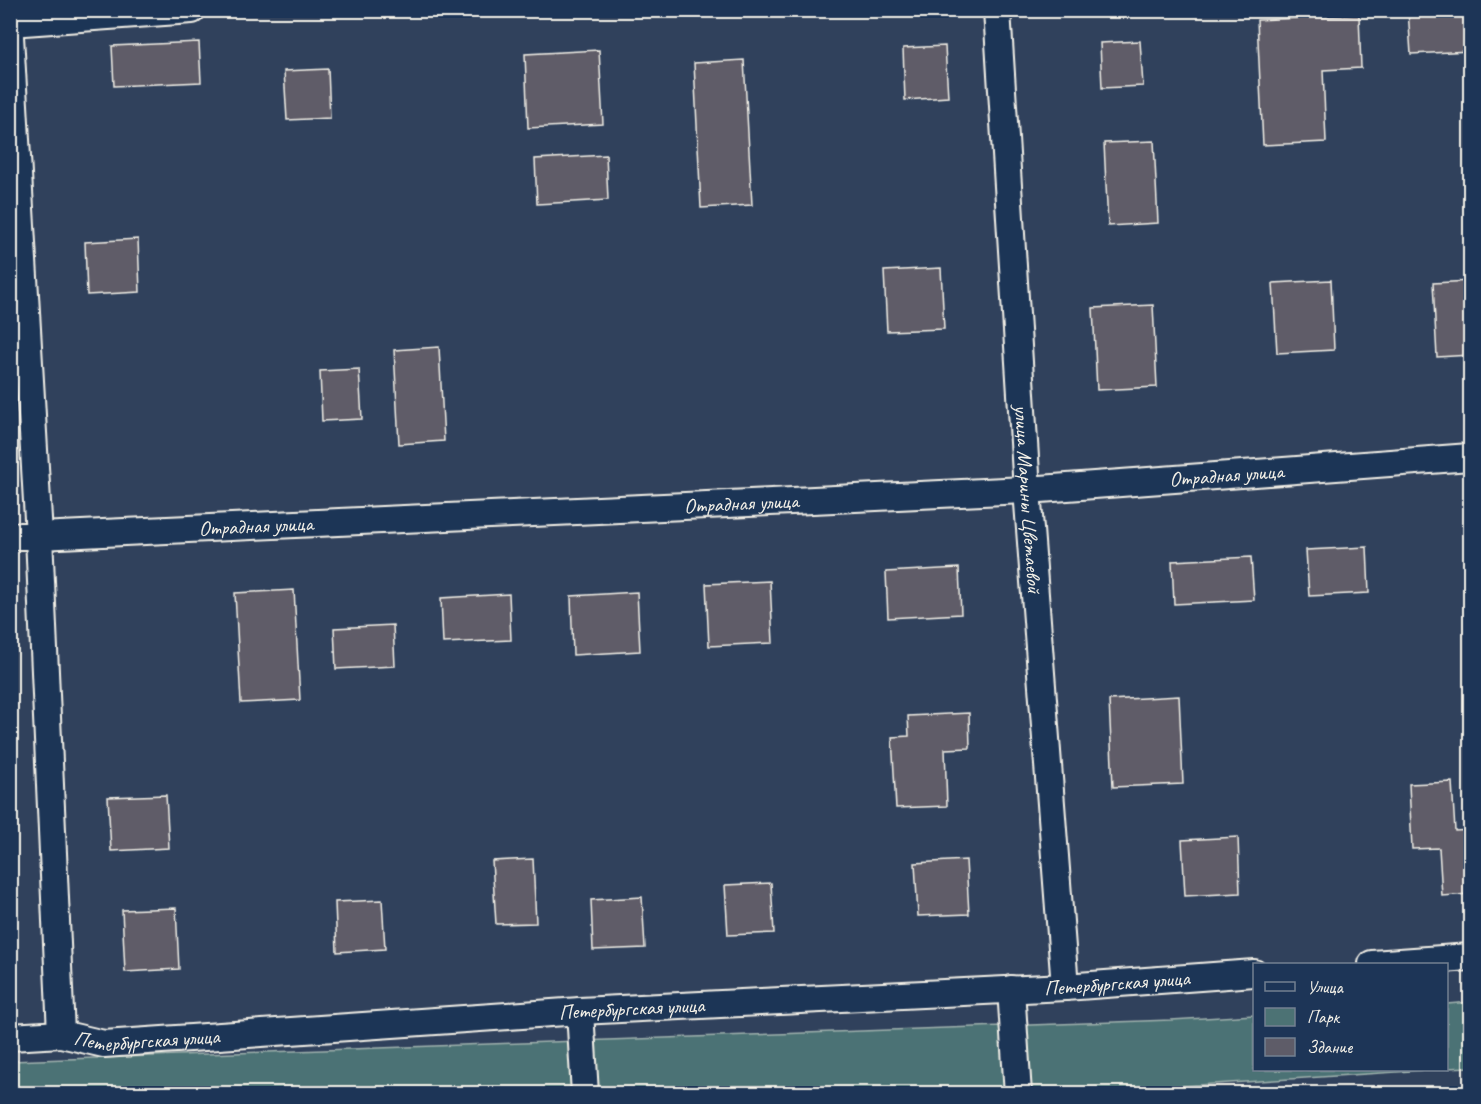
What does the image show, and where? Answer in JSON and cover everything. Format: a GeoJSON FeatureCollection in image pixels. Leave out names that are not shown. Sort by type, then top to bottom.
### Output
{"type":"FeatureCollection","features":[{"type":"Feature","properties":{"kind":"street"},"geometry":{"type":"LineString","coordinates":[[10,23],[192,10]]}},
{"type":"Feature","properties":{"kind":"street","name":"улица Марины Цветаевой"},"geometry":{"type":"LineString","coordinates":[[997,10],[1027,490],[1065,987]]}},
{"type":"Feature","properties":{"kind":"street"},"geometry":{"type":"LineString","coordinates":[[10,36],[39,536],[61,1034]]}},
{"type":"Feature","properties":{"kind":"street","name":"Отрадная улица"},"geometry":{"type":"LineString","coordinates":[[10,536],[1027,490],[1470,457]]}},
{"type":"Feature","properties":{"kind":"street"},"geometry":{"type":"LineString","coordinates":[[1386,963],[1470,957]]}},
{"type":"Feature","properties":{"kind":"street","name":"Петербургская улица"},"geometry":{"type":"LineString","coordinates":[[10,1037],[61,1034],[104,1044],[580,1011],[1065,987],[1253,973]]}},
{"type":"Feature","properties":{"kind":"street"},"geometry":{"type":"LineString","coordinates":[[1011,989],[1018,1094]]}},
{"type":"Feature","properties":{"kind":"street"},"geometry":{"type":"LineString","coordinates":[[580,1011],[585,1094]]}},
{"type":"Feature","properties":{"kind":"green space"},"geometry":{"type":"Polygon","coordinates":[[[1470,1002],[1470,1067],[1448,1068],[1448,1004],[1470,1002]]]}},
{"type":"Feature","properties":{"kind":"green space"},"geometry":{"type":"Polygon","coordinates":[[[1253,1015],[1253,1071],[1412,1071],[1062,1094],[11,1094],[11,1061],[1171,1020],[1253,1015]]]}},
{"type":"Feature","properties":{"kind":"building"},"geometry":{"type":"Polygon","coordinates":[[[1408,10],[1470,10],[1470,51],[1411,54],[1408,10]]]}},
{"type":"Feature","properties":{"kind":"building"},"geometry":{"type":"Polygon","coordinates":[[[1359,15],[1361,68],[1323,70],[1326,142],[1263,145],[1257,20],[1359,15]]]}},
{"type":"Feature","properties":{"kind":"building"},"geometry":{"type":"Polygon","coordinates":[[[1140,41],[1143,86],[1102,88],[1100,43],[1140,41]]]}},
{"type":"Feature","properties":{"kind":"building"},"geometry":{"type":"Polygon","coordinates":[[[199,42],[201,82],[114,86],[112,46],[199,42]]]}},
{"type":"Feature","properties":{"kind":"building"},"geometry":{"type":"Polygon","coordinates":[[[945,46],[948,97],[905,100],[903,48],[945,46]]]}},
{"type":"Feature","properties":{"kind":"building"},"geometry":{"type":"Polygon","coordinates":[[[599,50],[603,124],[528,128],[525,54],[599,50]]]}},
{"type":"Feature","properties":{"kind":"building"},"geometry":{"type":"Polygon","coordinates":[[[744,60],[752,205],[701,208],[694,63],[744,60]]]}},
{"type":"Feature","properties":{"kind":"building"},"geometry":{"type":"Polygon","coordinates":[[[328,69],[330,118],[287,120],[284,71],[328,69]]]}},
{"type":"Feature","properties":{"kind":"building"},"geometry":{"type":"Polygon","coordinates":[[[1154,141],[1158,223],[1108,226],[1104,143],[1154,141]]]}},
{"type":"Feature","properties":{"kind":"building"},"geometry":{"type":"Polygon","coordinates":[[[606,155],[608,200],[537,204],[535,159],[606,155]]]}},
{"type":"Feature","properties":{"kind":"building"},"geometry":{"type":"Polygon","coordinates":[[[138,239],[140,292],[87,295],[85,242],[138,239]]]}},
{"type":"Feature","properties":{"kind":"building"},"geometry":{"type":"Polygon","coordinates":[[[941,268],[944,329],[887,331],[884,271],[941,268]]]}},
{"type":"Feature","properties":{"kind":"building"},"geometry":{"type":"Polygon","coordinates":[[[1331,280],[1334,350],[1277,353],[1273,283],[1331,280]]]}},
{"type":"Feature","properties":{"kind":"building"},"geometry":{"type":"Polygon","coordinates":[[[1470,281],[1470,355],[1437,357],[1433,283],[1470,281]]]}},
{"type":"Feature","properties":{"kind":"building"},"geometry":{"type":"Polygon","coordinates":[[[1153,305],[1157,387],[1097,390],[1093,308],[1153,305]]]}},
{"type":"Feature","properties":{"kind":"building"},"geometry":{"type":"Polygon","coordinates":[[[439,347],[444,441],[399,444],[394,350],[439,347]]]}},
{"type":"Feature","properties":{"kind":"building"},"geometry":{"type":"Polygon","coordinates":[[[359,369],[362,419],[322,421],[320,371],[359,369]]]}},
{"type":"Feature","properties":{"kind":"building"},"geometry":{"type":"Polygon","coordinates":[[[1367,547],[1369,593],[1309,596],[1306,550],[1367,547]]]}},
{"type":"Feature","properties":{"kind":"building"},"geometry":{"type":"Polygon","coordinates":[[[1251,557],[1254,600],[1174,604],[1172,561],[1251,557]]]}},
{"type":"Feature","properties":{"kind":"building"},"geometry":{"type":"Polygon","coordinates":[[[959,568],[961,614],[888,618],[886,572],[959,568]]]}},
{"type":"Feature","properties":{"kind":"building"},"geometry":{"type":"Polygon","coordinates":[[[770,581],[773,643],[709,646],[706,584],[770,581]]]}},
{"type":"Feature","properties":{"kind":"building"},"geometry":{"type":"Polygon","coordinates":[[[294,590],[300,700],[241,703],[235,593],[294,590]]]}},
{"type":"Feature","properties":{"kind":"building"},"geometry":{"type":"Polygon","coordinates":[[[637,592],[640,651],[573,655],[571,596],[637,592]]]}},
{"type":"Feature","properties":{"kind":"building"},"geometry":{"type":"Polygon","coordinates":[[[509,594],[511,640],[443,643],[441,598],[509,594]]]}},
{"type":"Feature","properties":{"kind":"building"},"geometry":{"type":"Polygon","coordinates":[[[393,625],[395,666],[336,669],[334,628],[393,625]]]}},
{"type":"Feature","properties":{"kind":"building"},"geometry":{"type":"Polygon","coordinates":[[[1179,696],[1183,784],[1113,787],[1109,700],[1179,696]]]}},
{"type":"Feature","properties":{"kind":"building"},"geometry":{"type":"Polygon","coordinates":[[[969,713],[970,748],[945,749],[947,806],[896,808],[892,737],[909,736],[908,716],[969,713]]]}},
{"type":"Feature","properties":{"kind":"building"},"geometry":{"type":"Polygon","coordinates":[[[1452,782],[1455,831],[1470,830],[1470,894],[1442,896],[1439,848],[1412,849],[1409,784],[1452,782]]]}},
{"type":"Feature","properties":{"kind":"building"},"geometry":{"type":"Polygon","coordinates":[[[166,795],[169,848],[111,851],[108,797],[166,795]]]}},
{"type":"Feature","properties":{"kind":"building"},"geometry":{"type":"Polygon","coordinates":[[[1238,837],[1240,893],[1185,896],[1182,840],[1238,837]]]}},
{"type":"Feature","properties":{"kind":"building"},"geometry":{"type":"Polygon","coordinates":[[[533,859],[536,923],[496,924],[492,861],[533,859]]]}},
{"type":"Feature","properties":{"kind":"building"},"geometry":{"type":"Polygon","coordinates":[[[966,860],[969,914],[918,916],[915,863],[966,860]]]}},
{"type":"Feature","properties":{"kind":"building"},"geometry":{"type":"Polygon","coordinates":[[[771,883],[774,933],[728,935],[725,885],[771,883]]]}},
{"type":"Feature","properties":{"kind":"building"},"geometry":{"type":"Polygon","coordinates":[[[642,897],[645,948],[593,950],[591,900],[642,897]]]}},
{"type":"Feature","properties":{"kind":"building"},"geometry":{"type":"Polygon","coordinates":[[[382,900],[385,949],[337,952],[335,902],[382,900]]]}},
{"type":"Feature","properties":{"kind":"building"},"geometry":{"type":"Polygon","coordinates":[[[176,908],[179,969],[125,972],[122,910],[176,908]]]}}]}
